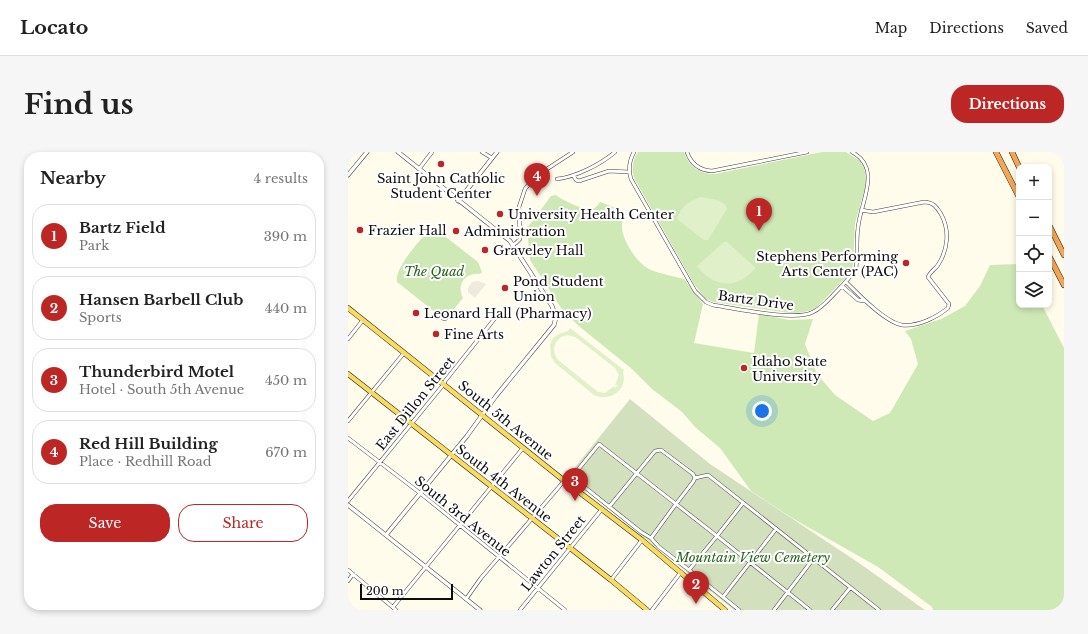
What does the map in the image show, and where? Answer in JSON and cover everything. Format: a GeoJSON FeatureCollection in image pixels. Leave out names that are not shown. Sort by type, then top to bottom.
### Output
{"type":"FeatureCollection","features":[{"type":"Feature","properties":{"kind":"highway"},"geometry":{"type":"LineString","coordinates":[[996,152],[1016,191]]}},
{"type":"Feature","properties":{"kind":"highway"},"geometry":{"type":"LineString","coordinates":[[1012,152],[1018,164]]}},
{"type":"Feature","properties":{"kind":"highway"},"geometry":{"type":"LineString","coordinates":[[1052,231],[1064,255]]}},
{"type":"Feature","properties":{"kind":"highway"},"geometry":{"type":"LineString","coordinates":[[1052,262],[1064,285]]}},
{"type":"Feature","properties":{"kind":"main road","name":"South 5th Avenue"},"geometry":{"type":"LineString","coordinates":[[348,308],[564,481],[602,508],[642,540],[725,610]]}},
{"type":"Feature","properties":{"kind":"main road","name":"South 4th Avenue"},"geometry":{"type":"LineString","coordinates":[[348,374],[647,610]]}},
{"type":"Feature","properties":{"kind":"street"},"geometry":{"type":"LineString","coordinates":[[348,175],[367,152]]}},
{"type":"Feature","properties":{"kind":"street"},"geometry":{"type":"LineString","coordinates":[[386,534],[451,455],[554,325],[556,320],[556,314],[552,306],[535,282],[512,244],[398,152]]}},
{"type":"Feature","properties":{"kind":"street"},"geometry":{"type":"LineString","coordinates":[[419,168],[432,152]]}},
{"type":"Feature","properties":{"kind":"street"},"geometry":{"type":"LineString","coordinates":[[482,152],[492,158]]}},
{"type":"Feature","properties":{"kind":"street"},"geometry":{"type":"LineString","coordinates":[[458,201],[497,152]]}},
{"type":"Feature","properties":{"kind":"street"},"geometry":{"type":"LineString","coordinates":[[512,244],[516,243],[520,239],[519,207],[525,190],[529,184],[547,169],[573,152]]}},
{"type":"Feature","properties":{"kind":"street"},"geometry":{"type":"LineString","coordinates":[[557,179],[573,175],[597,165],[615,152]]}},
{"type":"Feature","properties":{"kind":"street"},"geometry":{"type":"LineString","coordinates":[[573,175],[576,180],[579,181],[609,171],[630,172],[630,160],[634,152]]}},
{"type":"Feature","properties":{"kind":"street"},"geometry":{"type":"LineString","coordinates":[[687,152],[692,162],[705,171],[712,171],[807,152]]}},
{"type":"Feature","properties":{"kind":"street","name":"Bartz Drive"},"geometry":{"type":"LineString","coordinates":[[630,172],[635,186],[683,271],[695,291],[706,302],[712,305],[781,315],[802,316],[814,312],[823,305],[846,282],[856,268],[858,228],[861,210],[869,183],[864,162],[859,156],[852,152]]}},
{"type":"Feature","properties":{"kind":"street"},"geometry":{"type":"LineString","coordinates":[[846,282],[864,301],[895,322],[905,325],[926,321],[948,308],[949,304],[928,277],[944,253],[947,235],[942,214],[934,204],[928,202],[873,212],[861,210]]}},
{"type":"Feature","properties":{"kind":"street"},"geometry":{"type":"LineString","coordinates":[[842,286],[858,300],[864,301]]}},
{"type":"Feature","properties":{"kind":"street"},"geometry":{"type":"LineString","coordinates":[[446,311],[449,316],[446,319],[443,319],[441,317],[443,316],[442,312],[446,311]]}},
{"type":"Feature","properties":{"kind":"street","name":"East Dillon Street"},"geometry":{"type":"LineString","coordinates":[[348,501],[412,424],[496,317]]}},
{"type":"Feature","properties":{"kind":"street"},"geometry":{"type":"LineString","coordinates":[[348,339],[363,320]]}},
{"type":"Feature","properties":{"kind":"street"},"geometry":{"type":"LineString","coordinates":[[348,421],[404,353]]}},
{"type":"Feature","properties":{"kind":"street","name":"South 3rd Avenue"},"geometry":{"type":"LineString","coordinates":[[348,438],[420,493],[499,558],[566,610]]}},
{"type":"Feature","properties":{"kind":"street"},"geometry":{"type":"LineString","coordinates":[[740,610],[659,547],[651,538],[641,532],[572,477],[599,444],[810,610]]}},
{"type":"Feature","properties":{"kind":"street"},"geometry":{"type":"LineString","coordinates":[[393,607],[523,448]]}},
{"type":"Feature","properties":{"kind":"street"},"geometry":{"type":"LineString","coordinates":[[609,507],[655,451],[662,450],[694,474],[695,478]]}},
{"type":"Feature","properties":{"kind":"street"},"geometry":{"type":"LineString","coordinates":[[651,538],[695,478],[708,475],[879,610]]}},
{"type":"Feature","properties":{"kind":"street"},"geometry":{"type":"LineString","coordinates":[[466,599],[564,481]]}},
{"type":"Feature","properties":{"kind":"street"},"geometry":{"type":"LineString","coordinates":[[689,570],[743,503]]}},
{"type":"Feature","properties":{"kind":"street"},"geometry":{"type":"LineString","coordinates":[[348,505],[480,610]]}},
{"type":"Feature","properties":{"kind":"street","name":"Lawton Street"},"geometry":{"type":"LineString","coordinates":[[520,610],[602,508]]}},
{"type":"Feature","properties":{"kind":"street"},"geometry":{"type":"LineString","coordinates":[[724,597],[776,529]]}},
{"type":"Feature","properties":{"kind":"street"},"geometry":{"type":"LineString","coordinates":[[610,580],[642,540]]}},
{"type":"Feature","properties":{"kind":"street"},"geometry":{"type":"LineString","coordinates":[[774,610],[814,558]]}},
{"type":"Feature","properties":{"kind":"street"},"geometry":{"type":"LineString","coordinates":[[348,570],[396,610]]}},
{"type":"Feature","properties":{"kind":"street"},"geometry":{"type":"LineString","coordinates":[[652,610],[681,572]]}},
{"type":"Feature","properties":{"kind":"street"},"geometry":{"type":"LineString","coordinates":[[348,581],[354,574]]}},
{"type":"Feature","properties":{"kind":"street"},"geometry":{"type":"LineString","coordinates":[[832,610],[850,588]]}},
{"type":"Feature","properties":{"kind":"green space"},"geometry":{"type":"Polygon","coordinates":[[[638,152],[684,152],[689,162],[696,169],[705,173],[715,174],[822,152],[846,152],[860,161],[864,168],[866,178],[865,188],[855,223],[853,266],[851,272],[816,308],[804,312],[790,313],[713,302],[705,298],[694,284],[635,180],[633,166],[634,159],[638,152]]]}},
{"type":"Feature","properties":{"kind":"green space"},"geometry":{"type":"Polygon","coordinates":[[[556,195],[579,207],[589,209],[593,209],[600,202],[625,213],[622,224],[623,234],[630,250],[638,260],[651,270],[684,279],[703,304],[694,343],[754,353],[759,314],[789,320],[813,319],[805,344],[817,374],[835,395],[873,421],[890,413],[918,364],[911,339],[905,331],[941,319],[965,306],[980,286],[990,265],[1016,264],[1016,308],[1044,308],[1064,348],[1064,610],[933,610],[932,607],[878,567],[792,518],[751,491],[720,448],[695,427],[682,412],[652,389],[632,369],[580,327],[563,311],[530,260],[527,228],[551,196],[556,195]]]}},
{"type":"Feature","properties":{"kind":"green space"},"geometry":{"type":"Polygon","coordinates":[[[701,197],[717,200],[725,204],[727,209],[708,240],[704,240],[677,219],[686,205],[701,197]]]}},
{"type":"Feature","properties":{"kind":"green space","name":"The Quad"},"geometry":{"type":"Polygon","coordinates":[[[431,227],[478,262],[482,272],[480,274],[470,275],[463,280],[461,284],[461,293],[463,298],[450,314],[444,310],[440,316],[397,282],[397,276],[404,261],[431,227]]]}},
{"type":"Feature","properties":{"kind":"green space"},"geometry":{"type":"Polygon","coordinates":[[[724,242],[727,242],[756,268],[735,283],[728,284],[717,282],[701,271],[697,266],[724,242]]]}},
{"type":"Feature","properties":{"kind":"green space"},"geometry":{"type":"Polygon","coordinates":[[[570,328],[624,370],[623,384],[612,396],[600,397],[594,395],[555,363],[551,356],[550,345],[553,338],[568,331],[570,328]],[[567,335],[561,337],[556,342],[554,348],[555,355],[558,360],[598,392],[605,393],[614,386],[615,388],[618,385],[615,385],[619,375],[615,368],[575,337],[567,335]]]}},
{"type":"Feature","properties":{"kind":"green space","name":"Mountain View Cemetery"},"geometry":{"type":"Polygon","coordinates":[[[630,399],[710,464],[859,563],[925,610],[734,610],[568,476],[630,399]]]}},
{"type":"Feature","properties":{"kind":"shaded area"},"geometry":{"type":"Polygon","coordinates":[[[478,281],[486,284],[475,298],[468,292],[468,288],[472,282],[478,281]]]}},
{"type":"Feature","properties":{"kind":"place","name":"Saint John Catholic Student Center"},"geometry":{"type":"Point","coordinates":[441,164]}},
{"type":"Feature","properties":{"kind":"place","name":"Red Hill Building"},"geometry":{"type":"Point","coordinates":[537,196]}},
{"type":"Feature","properties":{"kind":"place","name":"University Health Center"},"geometry":{"type":"Point","coordinates":[500,214]}},
{"type":"Feature","properties":{"kind":"place","name":"Frazier Hall"},"geometry":{"type":"Point","coordinates":[360,230]}},
{"type":"Feature","properties":{"kind":"place","name":"Administration"},"geometry":{"type":"Point","coordinates":[456,231]}},
{"type":"Feature","properties":{"kind":"place","name":"Bartz Field"},"geometry":{"type":"Point","coordinates":[759,231]}},
{"type":"Feature","properties":{"kind":"place","name":"Graveley Hall"},"geometry":{"type":"Point","coordinates":[485,250]}},
{"type":"Feature","properties":{"kind":"place","name":"Stephens Performing Arts Center (PAC)"},"geometry":{"type":"Point","coordinates":[906,263]}},
{"type":"Feature","properties":{"kind":"place","name":"Pond Student Union"},"geometry":{"type":"Point","coordinates":[505,288]}},
{"type":"Feature","properties":{"kind":"place","name":"Leonard Hall (Pharmacy)"},"geometry":{"type":"Point","coordinates":[416,313]}},
{"type":"Feature","properties":{"kind":"place","name":"Fine Arts"},"geometry":{"type":"Point","coordinates":[436,334]}},
{"type":"Feature","properties":{"kind":"place","name":"Idaho State University"},"geometry":{"type":"Point","coordinates":[744,368]}},
{"type":"Feature","properties":{"kind":"place","name":"Thunderbird Motel"},"geometry":{"type":"Point","coordinates":[575,501]}},
{"type":"Feature","properties":{"kind":"place","name":"Hansen Barbell Club"},"geometry":{"type":"Point","coordinates":[696,604]}}]}
